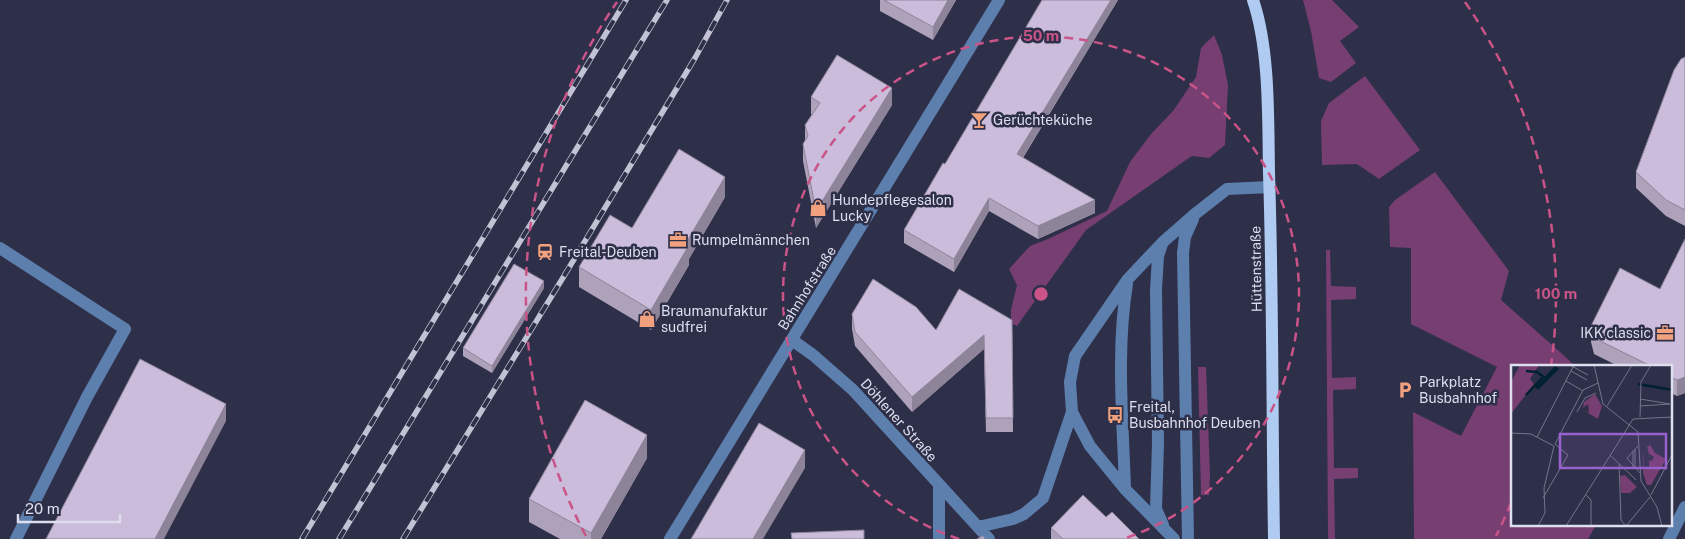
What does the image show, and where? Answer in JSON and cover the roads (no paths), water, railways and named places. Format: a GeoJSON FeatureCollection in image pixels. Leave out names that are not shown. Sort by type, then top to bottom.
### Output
{"type":"FeatureCollection","features":[{"type":"Feature","properties":{"kind":"main road","name":"Hüttenstraße"},"geometry":{"type":"LineString","coordinates":[[1253,0],[1263,52],[1267,95],[1270,186],[1274,539]]}},
{"type":"Feature","properties":{"kind":"street","name":"Bahnhofstraße"},"geometry":{"type":"LineString","coordinates":[[670,539],[999,0]]}},
{"type":"Feature","properties":{"kind":"street"},"geometry":{"type":"LineString","coordinates":[[978,527],[1013,520],[1024,514],[1043,498],[1072,412],[1070,382],[1076,356],[1128,279],[1163,242],[1227,189],[1270,186]]}},
{"type":"Feature","properties":{"kind":"street"},"geometry":{"type":"LineString","coordinates":[[1188,539],[1183,253],[1185,237],[1195,214]]}},
{"type":"Feature","properties":{"kind":"street"},"geometry":{"type":"LineString","coordinates":[[1163,242],[1158,256],[1156,272],[1158,433],[1156,509],[1165,529]]}},
{"type":"Feature","properties":{"kind":"street"},"geometry":{"type":"LineString","coordinates":[[0,248],[125,329],[86,397],[16,539]]}},
{"type":"Feature","properties":{"kind":"street"},"geometry":{"type":"LineString","coordinates":[[1125,488],[1122,359],[1124,306],[1128,279]]}},
{"type":"Feature","properties":{"kind":"street","name":"Döhlener Straße"},"geometry":{"type":"LineString","coordinates":[[792,340],[813,355],[853,390],[989,539]]}},
{"type":"Feature","properties":{"kind":"street"},"geometry":{"type":"LineString","coordinates":[[1072,412],[1090,446],[1125,488],[1174,539]]}},
{"type":"Feature","properties":{"kind":"street"},"geometry":{"type":"LineString","coordinates":[[939,485],[939,539]]}},
{"type":"Feature","properties":{"kind":"street"},"geometry":{"type":"LineString","coordinates":[[1669,539],[1685,507]]}},
{"type":"Feature","properties":{"kind":"railway"},"geometry":{"type":"LineString","coordinates":[[302,539],[626,0]]}},
{"type":"Feature","properties":{"kind":"railway"},"geometry":{"type":"LineString","coordinates":[[339,539],[667,0]]}},
{"type":"Feature","properties":{"kind":"railway"},"geometry":{"type":"LineString","coordinates":[[403,539],[564,276],[695,58],[727,0]]}},
{"type":"Feature","properties":{"kind":"place","name":"Gerüchteküche"},"geometry":{"type":"Point","coordinates":[979,120]}},
{"type":"Feature","properties":{"kind":"place","name":"Hundepflegesalon Lucky"},"geometry":{"type":"Point","coordinates":[818,208]}},
{"type":"Feature","properties":{"kind":"place","name":"Rumpelmännchen"},"geometry":{"type":"Point","coordinates":[678,240]}},
{"type":"Feature","properties":{"kind":"place","name":"Freital-Deuben"},"geometry":{"type":"Point","coordinates":[545,252]}},
{"type":"Feature","properties":{"kind":"place","name":"Braumanufaktur sudfrei"},"geometry":{"type":"Point","coordinates":[647,319]}},
{"type":"Feature","properties":{"kind":"place","name":"IKK classic"},"geometry":{"type":"Point","coordinates":[1665,333]}},
{"type":"Feature","properties":{"kind":"place","name":"Parkplatz Busbahnhof"},"geometry":{"type":"Point","coordinates":[1405,390]}},
{"type":"Feature","properties":{"kind":"place","name":"Freital, Busbahnhof Deuben"},"geometry":{"type":"Point","coordinates":[1115,415]}}]}
